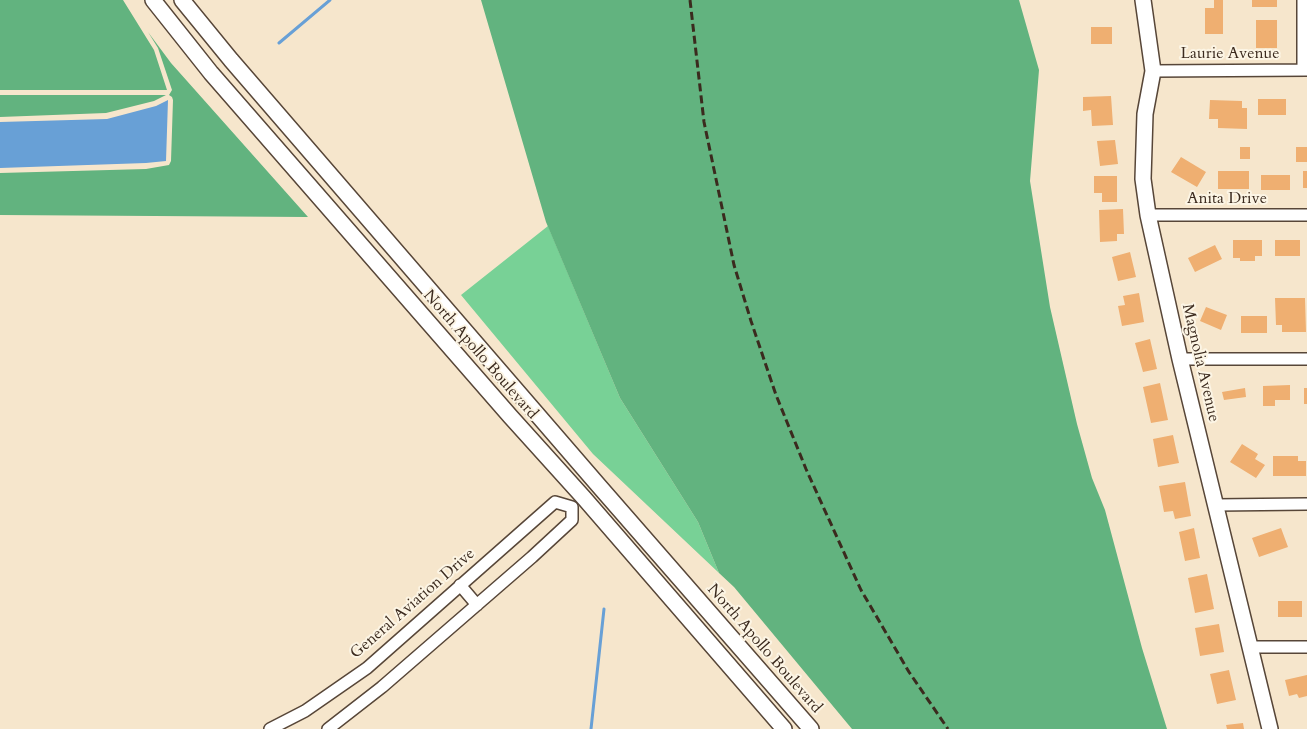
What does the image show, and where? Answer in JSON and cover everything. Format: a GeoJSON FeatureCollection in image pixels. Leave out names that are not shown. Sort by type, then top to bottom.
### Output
{"type":"FeatureCollection","features":[{"type":"Feature","properties":{"kind":"street","name":"North Apollo Boulevard"},"geometry":{"type":"LineString","coordinates":[[153,0],[211,73],[510,416],[578,502],[784,729]]}},
{"type":"Feature","properties":{"kind":"street","name":"North Apollo Boulevard"},"geometry":{"type":"LineString","coordinates":[[182,0],[231,60],[598,486],[811,729]]}},
{"type":"Feature","properties":{"kind":"street","name":"Magnolia Avenue"},"geometry":{"type":"LineString","coordinates":[[1143,0],[1153,71],[1145,114],[1143,170],[1148,215],[1180,359],[1270,729]]}},
{"type":"Feature","properties":{"kind":"street"},"geometry":{"type":"LineString","coordinates":[[1303,0],[1305,70]]}},
{"type":"Feature","properties":{"kind":"street","name":"Laurie Avenue"},"geometry":{"type":"LineString","coordinates":[[1153,71],[1305,70]]}},
{"type":"Feature","properties":{"kind":"street","name":"Anita Drive"},"geometry":{"type":"LineString","coordinates":[[1148,215],[1307,215]]}},
{"type":"Feature","properties":{"kind":"street"},"geometry":{"type":"LineString","coordinates":[[1180,359],[1307,359]]}},
{"type":"Feature","properties":{"kind":"street"},"geometry":{"type":"LineString","coordinates":[[328,729],[382,687],[532,557],[572,520],[578,502],[598,486]]}},
{"type":"Feature","properties":{"kind":"street","name":"General Aviation Drive"},"geometry":{"type":"LineString","coordinates":[[270,729],[306,711],[367,668],[555,502],[578,502]]}},
{"type":"Feature","properties":{"kind":"street"},"geometry":{"type":"LineString","coordinates":[[1216,504],[1307,504]]}},
{"type":"Feature","properties":{"kind":"street"},"geometry":{"type":"LineString","coordinates":[[460,585],[477,604]]}},
{"type":"Feature","properties":{"kind":"street"},"geometry":{"type":"LineString","coordinates":[[1250,647],[1307,647]]}},
{"type":"Feature","properties":{"kind":"green space"},"geometry":{"type":"Polygon","coordinates":[[[0,0],[123,0],[154,50],[167,90],[0,90],[0,0]]]}},
{"type":"Feature","properties":{"kind":"green space"},"geometry":{"type":"Polygon","coordinates":[[[481,0],[1019,0],[1039,70],[1030,181],[1050,307],[1077,424],[1092,478],[1105,510],[1142,648],[1167,729],[852,729],[734,587],[719,573],[698,522],[620,398],[546,222],[481,0]]]}},
{"type":"Feature","properties":{"kind":"green space"},"geometry":{"type":"Polygon","coordinates":[[[148,32],[171,63],[308,217],[0,215],[0,173],[146,169],[169,165],[171,161],[173,100],[169,95],[172,90],[158,48],[148,32]]]}},
{"type":"Feature","properties":{"kind":"green space"},"geometry":{"type":"Polygon","coordinates":[[[0,95],[166,95],[154,101],[106,113],[0,117],[0,95]]]}},
{"type":"Feature","properties":{"kind":"green space"},"geometry":{"type":"Polygon","coordinates":[[[548,226],[620,398],[698,522],[719,573],[593,454],[461,295],[548,226]]]}},
{"type":"Feature","properties":{"kind":"water"},"geometry":{"type":"Polygon","coordinates":[[[168,100],[166,161],[0,168],[0,122],[107,119],[156,106],[168,100]]]}},
{"type":"Feature","properties":{"kind":"building"},"geometry":{"type":"Polygon","coordinates":[[[1214,0],[1223,0],[1223,34],[1205,34],[1205,8],[1214,8],[1214,0]]]}},
{"type":"Feature","properties":{"kind":"building"},"geometry":{"type":"Polygon","coordinates":[[[1252,0],[1277,0],[1277,7],[1252,7],[1252,0]]]}},
{"type":"Feature","properties":{"kind":"building"},"geometry":{"type":"Polygon","coordinates":[[[1256,20],[1277,20],[1277,48],[1256,48],[1256,20]]]}},
{"type":"Feature","properties":{"kind":"building"},"geometry":{"type":"Polygon","coordinates":[[[1091,27],[1112,27],[1112,44],[1091,44],[1091,27]]]}},
{"type":"Feature","properties":{"kind":"building"},"geometry":{"type":"Polygon","coordinates":[[[1111,96],[1113,125],[1092,126],[1091,110],[1083,111],[1083,97],[1111,96]]]}},
{"type":"Feature","properties":{"kind":"building"},"geometry":{"type":"Polygon","coordinates":[[[1258,99],[1286,99],[1286,115],[1258,115],[1258,99]]]}},
{"type":"Feature","properties":{"kind":"building"},"geometry":{"type":"Polygon","coordinates":[[[1210,100],[1242,101],[1242,108],[1247,108],[1247,129],[1218,128],[1218,119],[1209,119],[1210,100]]]}},
{"type":"Feature","properties":{"kind":"building"},"geometry":{"type":"Polygon","coordinates":[[[1115,140],[1118,164],[1100,166],[1097,141],[1115,140]]]}},
{"type":"Feature","properties":{"kind":"building"},"geometry":{"type":"Polygon","coordinates":[[[1240,147],[1250,147],[1250,159],[1240,159],[1240,147]]]}},
{"type":"Feature","properties":{"kind":"building"},"geometry":{"type":"Polygon","coordinates":[[[1296,147],[1307,147],[1307,162],[1296,162],[1296,147]]]}},
{"type":"Feature","properties":{"kind":"building"},"geometry":{"type":"Polygon","coordinates":[[[1181,157],[1206,172],[1197,187],[1171,172],[1181,157]]]}},
{"type":"Feature","properties":{"kind":"building"},"geometry":{"type":"Polygon","coordinates":[[[1218,171],[1249,171],[1249,189],[1218,189],[1218,171]]]}},
{"type":"Feature","properties":{"kind":"building"},"geometry":{"type":"Polygon","coordinates":[[[1303,171],[1307,171],[1307,188],[1303,188],[1303,171]]]}},
{"type":"Feature","properties":{"kind":"building"},"geometry":{"type":"Polygon","coordinates":[[[1261,175],[1290,175],[1290,190],[1261,190],[1261,175]]]}},
{"type":"Feature","properties":{"kind":"building"},"geometry":{"type":"Polygon","coordinates":[[[1094,176],[1117,176],[1117,202],[1102,202],[1102,193],[1094,193],[1094,176]]]}},
{"type":"Feature","properties":{"kind":"building"},"geometry":{"type":"Polygon","coordinates":[[[1123,209],[1124,234],[1117,234],[1117,241],[1100,242],[1099,210],[1123,209]]]}},
{"type":"Feature","properties":{"kind":"building"},"geometry":{"type":"Polygon","coordinates":[[[1233,240],[1262,240],[1262,256],[1255,256],[1255,261],[1240,261],[1240,258],[1233,258],[1233,240]]]}},
{"type":"Feature","properties":{"kind":"building"},"geometry":{"type":"Polygon","coordinates":[[[1275,240],[1300,240],[1300,256],[1275,256],[1275,240]]]}},
{"type":"Feature","properties":{"kind":"building"},"geometry":{"type":"Polygon","coordinates":[[[1215,245],[1222,259],[1195,272],[1188,258],[1215,245]]]}},
{"type":"Feature","properties":{"kind":"building"},"geometry":{"type":"Polygon","coordinates":[[[1130,252],[1136,277],[1118,281],[1112,257],[1130,252]]]}},
{"type":"Feature","properties":{"kind":"building"},"geometry":{"type":"Polygon","coordinates":[[[1139,293],[1144,322],[1122,326],[1118,306],[1125,305],[1123,296],[1139,293]]]}},
{"type":"Feature","properties":{"kind":"building"},"geometry":{"type":"Polygon","coordinates":[[[1275,298],[1305,298],[1306,332],[1282,332],[1282,325],[1276,325],[1275,298]]]}},
{"type":"Feature","properties":{"kind":"building"},"geometry":{"type":"Polygon","coordinates":[[[1206,307],[1227,315],[1221,330],[1200,321],[1206,307]]]}},
{"type":"Feature","properties":{"kind":"building"},"geometry":{"type":"Polygon","coordinates":[[[1241,316],[1267,316],[1267,333],[1241,333],[1241,316]]]}},
{"type":"Feature","properties":{"kind":"building"},"geometry":{"type":"Polygon","coordinates":[[[1150,339],[1157,369],[1143,372],[1135,343],[1150,339]]]}},
{"type":"Feature","properties":{"kind":"building"},"geometry":{"type":"Polygon","coordinates":[[[1160,383],[1168,420],[1151,423],[1143,387],[1160,383]]]}},
{"type":"Feature","properties":{"kind":"building"},"geometry":{"type":"Polygon","coordinates":[[[1290,385],[1290,400],[1275,400],[1275,406],[1263,406],[1263,386],[1290,385]]]}},
{"type":"Feature","properties":{"kind":"building"},"geometry":{"type":"Polygon","coordinates":[[[1245,388],[1246,397],[1224,400],[1222,392],[1245,388]]]}},
{"type":"Feature","properties":{"kind":"building"},"geometry":{"type":"Polygon","coordinates":[[[1304,388],[1307,388],[1307,404],[1304,404],[1304,388]]]}},
{"type":"Feature","properties":{"kind":"building"},"geometry":{"type":"Polygon","coordinates":[[[1173,435],[1179,463],[1158,467],[1153,439],[1173,435]]]}},
{"type":"Feature","properties":{"kind":"building"},"geometry":{"type":"Polygon","coordinates":[[[1242,444],[1258,454],[1255,459],[1265,465],[1256,478],[1230,462],[1242,444]]]}},
{"type":"Feature","properties":{"kind":"building"},"geometry":{"type":"Polygon","coordinates":[[[1273,456],[1298,456],[1298,461],[1306,461],[1306,476],[1273,476],[1273,456]]]}},
{"type":"Feature","properties":{"kind":"building"},"geometry":{"type":"Polygon","coordinates":[[[1185,482],[1191,516],[1175,519],[1173,511],[1164,512],[1159,486],[1185,482]]]}},
{"type":"Feature","properties":{"kind":"building"},"geometry":{"type":"Polygon","coordinates":[[[1194,528],[1200,558],[1185,561],[1179,532],[1194,528]]]}},
{"type":"Feature","properties":{"kind":"building"},"geometry":{"type":"Polygon","coordinates":[[[1281,528],[1288,547],[1259,557],[1252,538],[1281,528]]]}},
{"type":"Feature","properties":{"kind":"building"},"geometry":{"type":"Polygon","coordinates":[[[1207,574],[1214,609],[1195,613],[1188,578],[1207,574]]]}},
{"type":"Feature","properties":{"kind":"building"},"geometry":{"type":"Polygon","coordinates":[[[1278,601],[1302,601],[1302,617],[1278,617],[1278,601]]]}},
{"type":"Feature","properties":{"kind":"building"},"geometry":{"type":"Polygon","coordinates":[[[1219,624],[1224,652],[1200,656],[1195,628],[1219,624]]]}},
{"type":"Feature","properties":{"kind":"building"},"geometry":{"type":"Polygon","coordinates":[[[1229,670],[1236,700],[1217,704],[1210,674],[1229,670]]]}},
{"type":"Feature","properties":{"kind":"building"},"geometry":{"type":"Polygon","coordinates":[[[1307,675],[1307,696],[1299,698],[1297,694],[1289,696],[1285,680],[1307,675]]]}},
{"type":"Feature","properties":{"kind":"building"},"geometry":{"type":"Polygon","coordinates":[[[1243,723],[1244,729],[1227,729],[1226,725],[1243,723]]]}},
{"type":"Feature","properties":{"kind":"waterway"},"geometry":{"type":"LineString","coordinates":[[279,43],[330,0]]}},
{"type":"Feature","properties":{"kind":"waterway"},"geometry":{"type":"LineString","coordinates":[[591,729],[604,609]]}},
{"type":"Feature","properties":{"kind":"railway"},"geometry":{"type":"LineString","coordinates":[[690,0],[704,122],[734,265],[776,395],[806,469],[861,590],[909,672],[948,729]]}}]}
